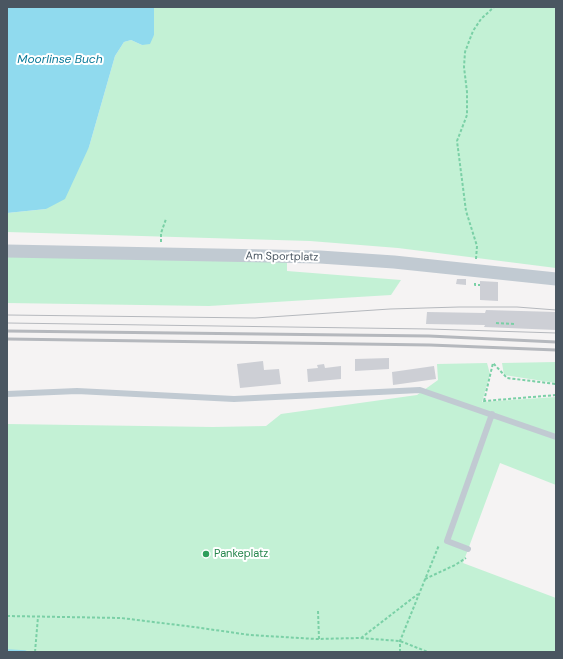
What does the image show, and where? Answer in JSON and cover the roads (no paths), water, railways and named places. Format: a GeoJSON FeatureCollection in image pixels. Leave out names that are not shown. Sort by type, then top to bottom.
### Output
{"type":"FeatureCollection","features":[{"type":"Feature","properties":{"kind":"street","name":"Am Sportplatz"},"geometry":{"type":"LineString","coordinates":[[7,251],[320,257],[394,262],[556,279]]}},
{"type":"Feature","properties":{"kind":"lane"},"geometry":{"type":"LineString","coordinates":[[7,394],[77,391],[234,399],[420,390],[556,437]]}},
{"type":"Feature","properties":{"kind":"lane"},"geometry":{"type":"LineString","coordinates":[[469,552],[447,541],[492,414]]}},
{"type":"Feature","properties":{"kind":"water","name":"Moorlinse Buch"},"geometry":{"type":"Polygon","coordinates":[[[7,7],[154,7],[154,35],[150,44],[142,45],[131,40],[124,42],[115,56],[89,147],[65,199],[46,209],[7,213],[7,7]]]}},
{"type":"Feature","properties":{"kind":"waterway"},"geometry":{"type":"LineString","coordinates":[[7,651],[25,652]]}},
{"type":"Feature","properties":{"kind":"tram line"},"geometry":{"type":"LineString","coordinates":[[7,315],[255,318],[390,309],[459,307],[517,307],[556,310]]}},
{"type":"Feature","properties":{"kind":"tram line"},"geometry":{"type":"LineString","coordinates":[[7,323],[429,329],[556,333]]}},
{"type":"Feature","properties":{"kind":"railway"},"geometry":{"type":"LineString","coordinates":[[7,331],[429,336],[556,342]]}},
{"type":"Feature","properties":{"kind":"railway"},"geometry":{"type":"LineString","coordinates":[[7,339],[430,345],[556,350]]}},
{"type":"Feature","properties":{"kind":"place","name":"Pankeplatz"},"geometry":{"type":"Point","coordinates":[206,554]}}]}
